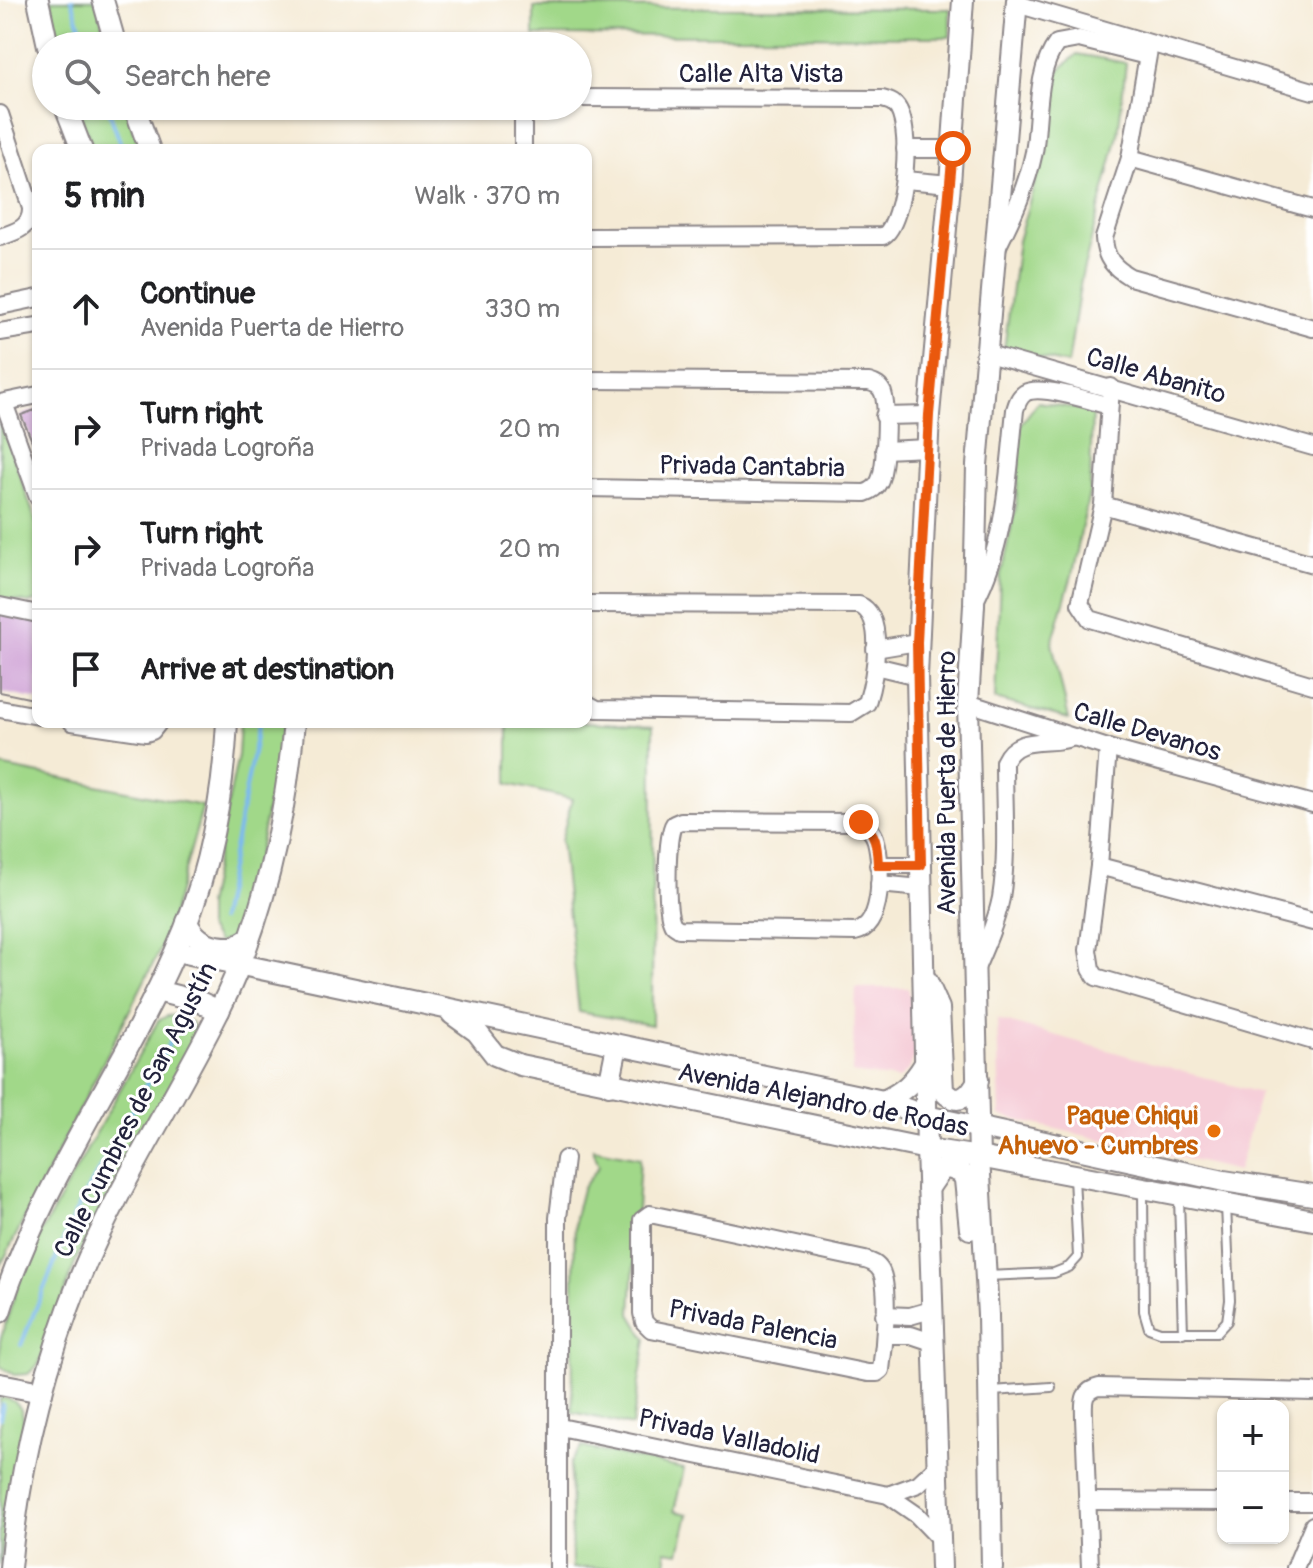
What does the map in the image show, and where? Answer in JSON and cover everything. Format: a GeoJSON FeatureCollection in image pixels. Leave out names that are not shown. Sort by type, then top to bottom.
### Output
{"type":"FeatureCollection","features":[{"type":"Feature","properties":{"kind":"street"},"geometry":{"type":"LineString","coordinates":[[38,0],[45,32]]}},
{"type":"Feature","properties":{"kind":"street"},"geometry":{"type":"LineString","coordinates":[[103,0],[112,32]]}},
{"type":"Feature","properties":{"kind":"street","name":"Avenida Puerta de Hierro"},"geometry":{"type":"LineString","coordinates":[[941,1568],[924,1065],[917,642],[929,415],[963,0]]}},
{"type":"Feature","properties":{"kind":"street"},"geometry":{"type":"LineString","coordinates":[[1017,2],[1148,50]]}},
{"type":"Feature","properties":{"kind":"street","name":"Avenida Puerta de Hierro"},"geometry":{"type":"LineString","coordinates":[[992,1568],[968,703],[977,465],[1017,2]]}},
{"type":"Feature","properties":{"kind":"street"},"geometry":{"type":"LineString","coordinates":[[995,251],[1013,217],[1028,176],[1045,63],[1057,43],[1079,39],[1148,50],[1313,91]]}},
{"type":"Feature","properties":{"kind":"street"},"geometry":{"type":"LineString","coordinates":[[1148,50],[1130,158],[1104,238],[1110,263],[1130,277],[1313,328]]}},
{"type":"Feature","properties":{"kind":"street","name":"Calle Alta Vista"},"geometry":{"type":"LineString","coordinates":[[592,98],[882,99],[894,104],[901,113],[905,149],[905,180],[892,228],[883,236],[592,237]]}},
{"type":"Feature","properties":{"kind":"street"},"geometry":{"type":"LineString","coordinates":[[0,114],[31,216],[22,229],[0,237]]}},
{"type":"Feature","properties":{"kind":"street"},"geometry":{"type":"LineString","coordinates":[[70,120],[80,144]]}},
{"type":"Feature","properties":{"kind":"street"},"geometry":{"type":"LineString","coordinates":[[139,120],[148,144]]}},
{"type":"Feature","properties":{"kind":"street"},"geometry":{"type":"LineString","coordinates":[[523,120],[523,144]]}},
{"type":"Feature","properties":{"kind":"street"},"geometry":{"type":"LineString","coordinates":[[905,149],[953,149]]}},
{"type":"Feature","properties":{"kind":"street"},"geometry":{"type":"LineString","coordinates":[[1130,158],[1313,209]]}},
{"type":"Feature","properties":{"kind":"street"},"geometry":{"type":"LineString","coordinates":[[905,180],[950,184]]}},
{"type":"Feature","properties":{"kind":"street"},"geometry":{"type":"LineString","coordinates":[[0,306],[32,299]]}},
{"type":"Feature","properties":{"kind":"street"},"geometry":{"type":"LineString","coordinates":[[0,332],[32,327]]}},
{"type":"Feature","properties":{"kind":"street","name":"Calle Abanito"},"geometry":{"type":"LineString","coordinates":[[985,353],[1313,447]]}},
{"type":"Feature","properties":{"kind":"street","name":"Privada Cantabria"},"geometry":{"type":"LineString","coordinates":[[592,380],[869,382],[875,383],[883,393],[884,416],[884,450],[879,483],[865,493],[592,488]]}},
{"type":"Feature","properties":{"kind":"street"},"geometry":{"type":"LineString","coordinates":[[1111,387],[1103,505],[1080,604],[1084,612],[1090,619],[1313,685]]}},
{"type":"Feature","properties":{"kind":"street","name":"Calle Abanito"},"geometry":{"type":"LineString","coordinates":[[974,605],[988,577],[999,539],[1018,399],[1029,391],[1045,391],[1109,406]]}},
{"type":"Feature","properties":{"kind":"street"},"geometry":{"type":"LineString","coordinates":[[32,396],[2,403],[32,481]]}},
{"type":"Feature","properties":{"kind":"street"},"geometry":{"type":"LineString","coordinates":[[884,416],[929,415]]}},
{"type":"Feature","properties":{"kind":"street","name":"Privada Cantabria"},"geometry":{"type":"LineString","coordinates":[[884,450],[928,448]]}},
{"type":"Feature","properties":{"kind":"street"},"geometry":{"type":"LineString","coordinates":[[1103,505],[1313,564]]}},
{"type":"Feature","properties":{"kind":"street"},"geometry":{"type":"LineString","coordinates":[[592,604],[859,605],[871,612],[874,621],[875,658],[867,703],[851,713],[597,709],[592,706]]}},
{"type":"Feature","properties":{"kind":"street"},"geometry":{"type":"LineString","coordinates":[[0,606],[32,613]]}},
{"type":"Feature","properties":{"kind":"street"},"geometry":{"type":"LineString","coordinates":[[875,658],[917,642]]}},
{"type":"Feature","properties":{"kind":"street"},"geometry":{"type":"LineString","coordinates":[[875,658],[917,676]]}},
{"type":"Feature","properties":{"kind":"street","name":"Calle Devanos"},"geometry":{"type":"LineString","coordinates":[[968,703],[1108,748],[1313,804]]}},
{"type":"Feature","properties":{"kind":"street"},"geometry":{"type":"LineString","coordinates":[[0,709],[32,715]]}},
{"type":"Feature","properties":{"kind":"street"},"geometry":{"type":"LineString","coordinates":[[112,728],[146,733],[154,728]]}},
{"type":"Feature","properties":{"kind":"street","name":"Calle Cumbres de San Agustín"},"geometry":{"type":"LineString","coordinates":[[0,1312],[38,1215],[176,951],[215,826],[226,728]]}},
{"type":"Feature","properties":{"kind":"street","name":"Calle Cumbres de San Agustín"},"geometry":{"type":"LineString","coordinates":[[10,1568],[21,1480],[42,1392],[81,1277],[114,1204],[219,1011],[239,966],[264,895],[276,844],[289,780],[293,728]]}},
{"type":"Feature","properties":{"kind":"street"},"geometry":{"type":"LineString","coordinates":[[974,972],[994,927],[1000,900],[1004,869],[1004,762],[1007,754],[1018,744],[1054,742],[1074,737]]}},
{"type":"Feature","properties":{"kind":"street"},"geometry":{"type":"LineString","coordinates":[[1108,748],[1099,866],[1088,950],[1091,969],[1096,977],[1313,1041]]}},
{"type":"Feature","properties":{"kind":"street"},"geometry":{"type":"LineString","coordinates":[[681,821],[861,822],[871,830],[876,842],[878,865],[876,914],[862,931],[679,929],[673,925],[669,912],[668,837],[674,824],[681,821]]}},
{"type":"Feature","properties":{"kind":"street"},"geometry":{"type":"LineString","coordinates":[[878,865],[921,865]]}},
{"type":"Feature","properties":{"kind":"street"},"geometry":{"type":"LineString","coordinates":[[1099,866],[1313,922]]}},
{"type":"Feature","properties":{"kind":"street"},"geometry":{"type":"LineString","coordinates":[[879,884],[921,888]]}},
{"type":"Feature","properties":{"kind":"street"},"geometry":{"type":"LineString","coordinates":[[187,922],[192,934],[204,943],[235,947],[248,939]]}},
{"type":"Feature","properties":{"kind":"street","name":"Avenida Alejandro de Rodas"},"geometry":{"type":"LineString","coordinates":[[176,951],[883,1101],[926,1116],[1224,1181],[1313,1195]]}},
{"type":"Feature","properties":{"kind":"street"},"geometry":{"type":"LineString","coordinates":[[923,974],[935,993],[939,1008],[943,1091],[949,1098],[959,1100],[970,1095],[978,1080]]}},
{"type":"Feature","properties":{"kind":"street"},"geometry":{"type":"LineString","coordinates":[[157,991],[200,1002],[219,1011]]}},
{"type":"Feature","properties":{"kind":"street","name":"Avenida Alejandro de Rodas"},"geometry":{"type":"LineString","coordinates":[[437,1005],[477,1032],[495,1055],[505,1060],[609,1085],[927,1149],[1313,1220]]}},
{"type":"Feature","properties":{"kind":"street"},"geometry":{"type":"LineString","coordinates":[[488,1047],[498,1025],[506,1023]]}},
{"type":"Feature","properties":{"kind":"street"},"geometry":{"type":"LineString","coordinates":[[609,1085],[617,1046]]}},
{"type":"Feature","properties":{"kind":"street"},"geometry":{"type":"LineString","coordinates":[[883,1101],[900,1093],[914,1081],[924,1065]]}},
{"type":"Feature","properties":{"kind":"street"},"geometry":{"type":"LineString","coordinates":[[558,1568],[558,1218],[565,1159]]}},
{"type":"Feature","properties":{"kind":"street"},"geometry":{"type":"LineString","coordinates":[[928,1189],[941,1170],[949,1168],[962,1173],[973,1256],[986,1283]]}},
{"type":"Feature","properties":{"kind":"street","name":"Privada Palencia"},"geometry":{"type":"LineString","coordinates":[[650,1214],[871,1262],[883,1276],[884,1315],[886,1335],[881,1370],[874,1374],[651,1329],[644,1322],[642,1313],[643,1218],[650,1214]]}},
{"type":"Feature","properties":{"kind":"street"},"geometry":{"type":"LineString","coordinates":[[884,1315],[910,1316],[931,1310]]}},
{"type":"Feature","properties":{"kind":"street"},"geometry":{"type":"LineString","coordinates":[[886,1335],[911,1335],[932,1342]]}},
{"type":"Feature","properties":{"kind":"street"},"geometry":{"type":"LineString","coordinates":[[0,1384],[42,1392]]}},
{"type":"Feature","properties":{"kind":"street"},"geometry":{"type":"LineString","coordinates":[[1090,1568],[1084,1396],[1094,1388],[1313,1392]]}},
{"type":"Feature","properties":{"kind":"street","name":"Privada Valladolid"},"geometry":{"type":"LineString","coordinates":[[560,1427],[888,1495],[917,1515],[940,1539]]}},
{"type":"Feature","properties":{"kind":"street"},"geometry":{"type":"LineString","coordinates":[[888,1495],[918,1484],[937,1466]]}},
{"type":"Feature","properties":{"kind":"street"},"geometry":{"type":"LineString","coordinates":[[1088,1501],[1217,1502]]}},
{"type":"Feature","properties":{"kind":"street"},"geometry":{"type":"LineString","coordinates":[[1289,1502],[1313,1502]]}},
{"type":"Feature","properties":{"kind":"street"},"geometry":{"type":"LineString","coordinates":[[1295,1568],[1313,1525]]}},
{"type":"Feature","properties":{"kind":"lane"},"geometry":{"type":"LineString","coordinates":[[986,1283],[1054,1273],[1069,1267],[1078,1257],[1074,1176]]}},
{"type":"Feature","properties":{"kind":"lane"},"geometry":{"type":"LineString","coordinates":[[1143,1189],[1144,1311],[1149,1328],[1160,1332],[1217,1332],[1227,1321],[1230,1300],[1226,1205]]}},
{"type":"Feature","properties":{"kind":"lane"},"geometry":{"type":"LineString","coordinates":[[1179,1196],[1183,1333]]}},
{"type":"Feature","properties":{"kind":"lane"},"geometry":{"type":"LineString","coordinates":[[989,1391],[1051,1387]]}},
{"type":"Feature","properties":{"kind":"shaded area"},"geometry":{"type":"Polygon","coordinates":[[[856,988],[908,988],[915,1053],[910,1068],[899,1079],[852,1073],[856,988]]]}},
{"type":"Feature","properties":{"kind":"shaded area"},"geometry":{"type":"Polygon","coordinates":[[[997,1019],[1260,1093],[1238,1171],[1000,1116],[997,1019]]]}},
{"type":"Feature","properties":{"kind":"green space"},"geometry":{"type":"Polygon","coordinates":[[[51,0],[96,0],[104,32],[57,32],[51,0]]]}},
{"type":"Feature","properties":{"kind":"green space"},"geometry":{"type":"Polygon","coordinates":[[[534,7],[950,9],[950,37],[592,35],[592,32],[534,32],[534,7]]]}},
{"type":"Feature","properties":{"kind":"green space"},"geometry":{"type":"Polygon","coordinates":[[[1077,54],[1126,63],[1118,135],[1081,279],[1068,364],[1004,350],[1018,241],[1040,164],[1052,77],[1077,54]]]}},
{"type":"Feature","properties":{"kind":"green space"},"geometry":{"type":"Polygon","coordinates":[[[82,120],[130,120],[139,144],[92,144],[82,120]]]}},
{"type":"Feature","properties":{"kind":"green space"},"geometry":{"type":"Polygon","coordinates":[[[1038,402],[1092,411],[1090,489],[1072,575],[1052,643],[1069,719],[995,699],[1000,578],[1016,506],[1021,424],[1038,402]]]}},
{"type":"Feature","properties":{"kind":"green space"},"geometry":{"type":"Polygon","coordinates":[[[0,420],[32,510],[32,602],[0,598],[0,420]]]}},
{"type":"Feature","properties":{"kind":"green space"},"geometry":{"type":"Polygon","coordinates":[[[592,722],[653,726],[652,1025],[579,1012],[561,841],[572,799],[508,784],[508,728],[592,728],[592,722]]]}},
{"type":"Feature","properties":{"kind":"green space"},"geometry":{"type":"Polygon","coordinates":[[[240,728],[282,728],[243,934],[218,943],[207,927],[207,905],[238,755],[240,728]]]}},
{"type":"Feature","properties":{"kind":"green space"},"geometry":{"type":"Polygon","coordinates":[[[0,766],[203,806],[166,938],[0,1267],[0,766]]]}},
{"type":"Feature","properties":{"kind":"green space"},"geometry":{"type":"Polygon","coordinates":[[[178,1015],[192,1023],[198,1040],[119,1175],[78,1255],[39,1364],[28,1374],[14,1375],[0,1366],[0,1341],[26,1260],[158,1021],[178,1015]]]}},
{"type":"Feature","properties":{"kind":"green space"},"geometry":{"type":"Polygon","coordinates":[[[593,1149],[640,1158],[631,1314],[646,1339],[632,1426],[572,1412],[575,1217],[582,1189],[599,1166],[593,1149]]]}},
{"type":"Feature","properties":{"kind":"green space"},"geometry":{"type":"Polygon","coordinates":[[[0,1398],[15,1402],[24,1425],[0,1566],[0,1398]]]}},
{"type":"Feature","properties":{"kind":"green space"},"geometry":{"type":"Polygon","coordinates":[[[582,1447],[684,1469],[674,1511],[688,1514],[679,1553],[665,1551],[667,1568],[572,1568],[570,1463],[582,1447]]]}},
{"type":"Feature","properties":{"kind":"building"},"geometry":{"type":"Polygon","coordinates":[[[32,411],[32,441],[21,415],[32,411]]]}},
{"type":"Feature","properties":{"kind":"building"},"geometry":{"type":"Polygon","coordinates":[[[0,614],[32,621],[32,699],[0,692],[0,614]]]}},
{"type":"Feature","properties":{"kind":"waterway"},"geometry":{"type":"LineString","coordinates":[[72,0],[82,32]]}},
{"type":"Feature","properties":{"kind":"waterway"},"geometry":{"type":"LineString","coordinates":[[112,120],[121,144]]}},
{"type":"Feature","properties":{"kind":"waterway"},"geometry":{"type":"LineString","coordinates":[[220,920],[258,728]]}},
{"type":"Feature","properties":{"kind":"waterway"},"geometry":{"type":"LineString","coordinates":[[21,1345],[74,1215],[181,1022]]}},
{"type":"Feature","properties":{"kind":"waterway"},"geometry":{"type":"LineString","coordinates":[[0,1418],[3,1405]]}},
{"type":"Feature","properties":{"kind":"place","name":"Paque Chiqui Ahuevo - Cumbres"},"geometry":{"type":"Point","coordinates":[1214,1131]}},
{"type":"Feature","properties":{"kind":"route"},"geometry":{"type":"LineString","coordinates":[[861,822],[871,830],[876,842],[878,865],[921,865],[917,642],[929,415],[953,149]]}}]}
